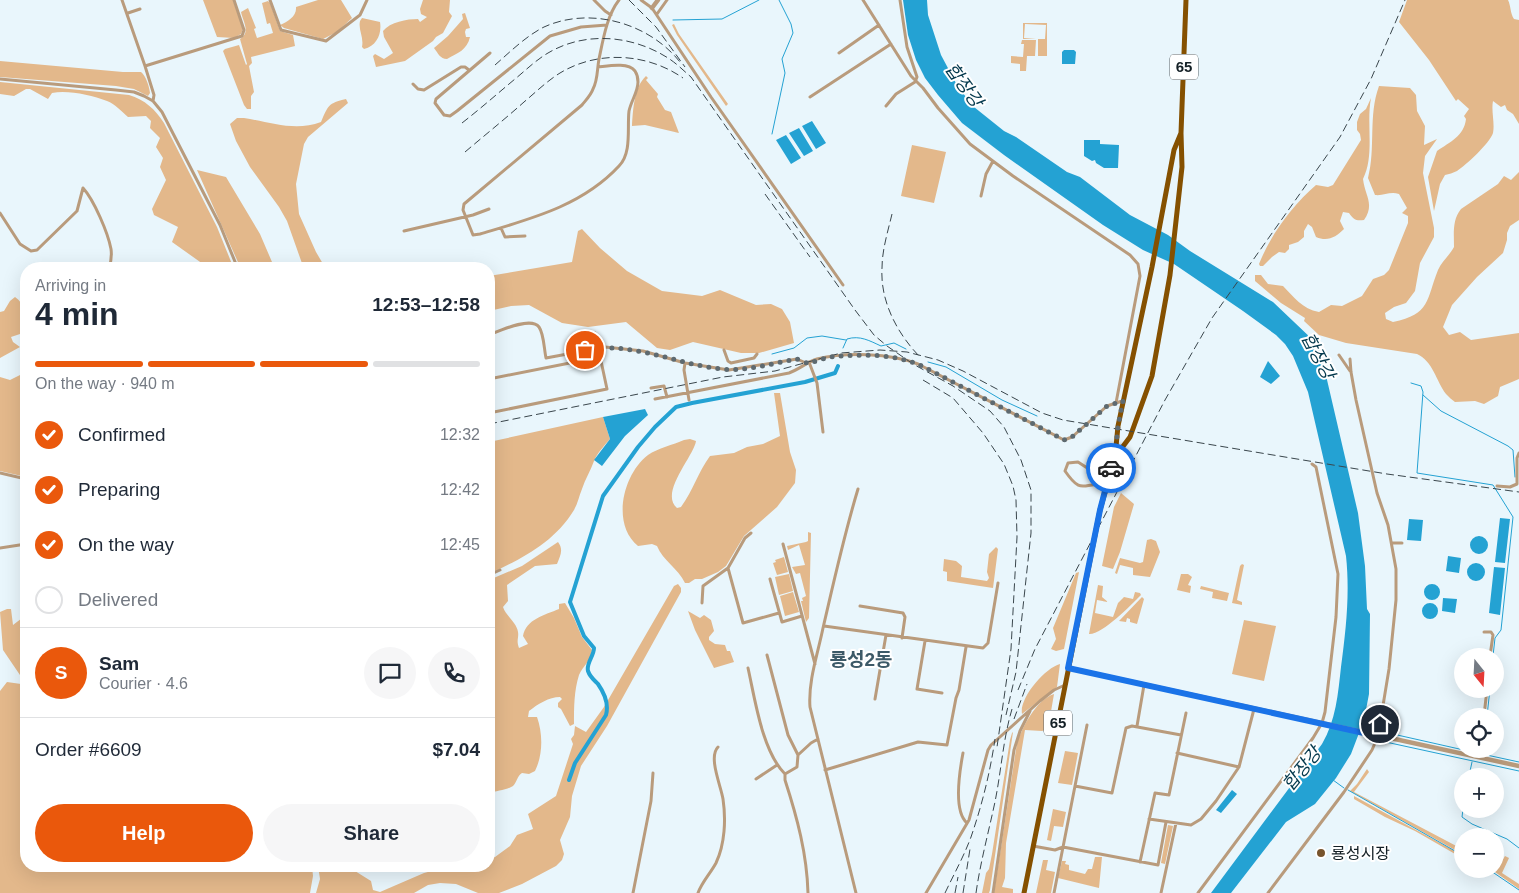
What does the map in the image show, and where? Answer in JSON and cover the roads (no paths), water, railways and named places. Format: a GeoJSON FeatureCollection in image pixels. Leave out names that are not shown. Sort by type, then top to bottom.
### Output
{"type":"FeatureCollection","features":[{"type":"Feature","properties":{"kind":"main road","name":"65"},"geometry":{"type":"LineString","coordinates":[[1115,457],[1130,437],[1152,376],[1170,275],[1182,168],[1181,133],[1186,0]]}},
{"type":"Feature","properties":{"kind":"main road","name":"65"},"geometry":{"type":"LineString","coordinates":[[1024,893],[1106,485],[1115,457],[1118,426],[1152,267],[1174,150],[1181,133]]}},
{"type":"Feature","properties":{"kind":"street"},"geometry":{"type":"LineString","coordinates":[[122,0],[128,13],[154,95],[153,102]]}},
{"type":"Feature","properties":{"kind":"street"},"geometry":{"type":"LineString","coordinates":[[145,66],[242,36],[244,30],[234,0]]}},
{"type":"Feature","properties":{"kind":"street"},"geometry":{"type":"LineString","coordinates":[[270,0],[281,30],[326,41],[360,15],[367,0]]}},
{"type":"Feature","properties":{"kind":"street"},"geometry":{"type":"LineString","coordinates":[[594,0],[604,11],[612,15]]}},
{"type":"Feature","properties":{"kind":"street"},"geometry":{"type":"LineString","coordinates":[[598,67],[627,66],[632,68],[637,75],[638,86],[630,110],[626,148],[622,162],[598,184],[570,204],[501,228],[473,234],[462,208],[464,204],[582,105],[593,91],[598,67],[607,25],[619,0]]}},
{"type":"Feature","properties":{"kind":"street"},"geometry":{"type":"LineString","coordinates":[[640,0],[657,14],[843,285]]}},
{"type":"Feature","properties":{"kind":"street"},"geometry":{"type":"LineString","coordinates":[[652,8],[658,0]]}},
{"type":"Feature","properties":{"kind":"street"},"geometry":{"type":"LineString","coordinates":[[657,14],[667,0]]}},
{"type":"Feature","properties":{"kind":"street"},"geometry":{"type":"LineString","coordinates":[[863,0],[915,82],[923,88],[964,137],[993,160],[1130,255],[1138,264],[1140,276],[1116,403]]}},
{"type":"Feature","properties":{"kind":"street"},"geometry":{"type":"LineString","coordinates":[[886,106],[896,94],[915,82],[917,77],[905,37],[900,0]]}},
{"type":"Feature","properties":{"kind":"street"},"geometry":{"type":"LineString","coordinates":[[128,13],[140,9]]}},
{"type":"Feature","properties":{"kind":"street"},"geometry":{"type":"LineString","coordinates":[[490,53],[436,99],[435,103],[444,116],[450,116],[457,112],[550,36],[581,27],[607,25]]}},
{"type":"Feature","properties":{"kind":"street"},"geometry":{"type":"LineString","coordinates":[[838,53],[879,25]]}},
{"type":"Feature","properties":{"kind":"street"},"geometry":{"type":"LineString","coordinates":[[810,97],[891,44]]}},
{"type":"Feature","properties":{"kind":"street"},"geometry":{"type":"LineString","coordinates":[[414,84],[418,89],[424,90],[461,67],[469,70]]}},
{"type":"Feature","properties":{"kind":"street"},"geometry":{"type":"LineString","coordinates":[[0,79],[134,92],[153,102],[168,122],[220,225],[235,262]]}},
{"type":"Feature","properties":{"kind":"street"},"geometry":{"type":"LineString","coordinates":[[981,196],[986,174],[993,160]]}},
{"type":"Feature","properties":{"kind":"street"},"geometry":{"type":"LineString","coordinates":[[0,213],[20,244],[30,251],[37,250],[77,211],[83,188],[89,194],[111,249],[110,262]]}},
{"type":"Feature","properties":{"kind":"street"},"geometry":{"type":"LineString","coordinates":[[404,231],[490,209]]}},
{"type":"Feature","properties":{"kind":"street"},"geometry":{"type":"LineString","coordinates":[[501,228],[505,237],[525,236]]}},
{"type":"Feature","properties":{"kind":"street"},"geometry":{"type":"LineString","coordinates":[[495,333],[526,323],[533,323],[538,326],[548,367]]}},
{"type":"Feature","properties":{"kind":"street"},"geometry":{"type":"LineString","coordinates":[[495,412],[607,389],[595,333]]}},
{"type":"Feature","properties":{"kind":"street"},"geometry":{"type":"LineString","coordinates":[[546,358],[612,347],[643,351],[685,363],[730,370],[797,359],[808,363],[816,378],[823,432]]}},
{"type":"Feature","properties":{"kind":"street"},"geometry":{"type":"LineString","coordinates":[[724,350],[728,361],[731,363]]}},
{"type":"Feature","properties":{"kind":"street"},"geometry":{"type":"LineString","coordinates":[[572,353],[574,362]]}},
{"type":"Feature","properties":{"kind":"street"},"geometry":{"type":"LineString","coordinates":[[731,363],[754,358],[757,354]]}},
{"type":"Feature","properties":{"kind":"street"},"geometry":{"type":"LineString","coordinates":[[1339,355],[1351,372]]}},
{"type":"Feature","properties":{"kind":"street"},"geometry":{"type":"LineString","coordinates":[[655,399],[790,372],[808,363],[830,357],[865,356],[893,357],[910,361],[1064,440],[1072,437],[1107,406],[1123,401]]}},
{"type":"Feature","properties":{"kind":"street"},"geometry":{"type":"LineString","coordinates":[[495,378],[600,357]]}},
{"type":"Feature","properties":{"kind":"street"},"geometry":{"type":"LineString","coordinates":[[1268,893],[1371,753],[1378,736],[1389,669],[1397,577],[1392,543],[1385,512],[1377,493],[1351,372],[1350,359]]}},
{"type":"Feature","properties":{"kind":"street"},"geometry":{"type":"LineString","coordinates":[[685,363],[684,370],[688,400]]}},
{"type":"Feature","properties":{"kind":"street"},"geometry":{"type":"LineString","coordinates":[[730,370],[731,363]]}},
{"type":"Feature","properties":{"kind":"street"},"geometry":{"type":"LineString","coordinates":[[651,388],[664,386],[667,397]]}},
{"type":"Feature","properties":{"kind":"street"},"geometry":{"type":"LineString","coordinates":[[1497,486],[1510,487],[1517,484],[1517,458],[1519,453]]}},
{"type":"Feature","properties":{"kind":"street"},"geometry":{"type":"LineString","coordinates":[[1106,485],[1097,483],[1085,487],[1073,483],[1065,471],[1068,463],[1078,462],[1095,474],[1109,477]]}},
{"type":"Feature","properties":{"kind":"street"},"geometry":{"type":"LineString","coordinates":[[1198,893],[1324,724],[1334,644],[1338,574],[1316,467],[1312,464]]}},
{"type":"Feature","properties":{"kind":"street"},"geometry":{"type":"LineString","coordinates":[[0,473],[20,478]]}},
{"type":"Feature","properties":{"kind":"street"},"geometry":{"type":"LineString","coordinates":[[856,893],[809,697],[846,530],[858,489]]}},
{"type":"Feature","properties":{"kind":"street"},"geometry":{"type":"LineString","coordinates":[[702,603],[704,586],[728,568],[745,538],[751,533]]}},
{"type":"Feature","properties":{"kind":"street"},"geometry":{"type":"LineString","coordinates":[[1392,543],[1402,544]]}},
{"type":"Feature","properties":{"kind":"street"},"geometry":{"type":"LineString","coordinates":[[783,544],[815,664]]}},
{"type":"Feature","properties":{"kind":"street"},"geometry":{"type":"LineString","coordinates":[[0,548],[20,545]]}},
{"type":"Feature","properties":{"kind":"street"},"geometry":{"type":"LineString","coordinates":[[728,568],[743,622],[779,613]]}},
{"type":"Feature","properties":{"kind":"street"},"geometry":{"type":"LineString","coordinates":[[495,572],[500,570]]}},
{"type":"Feature","properties":{"kind":"street"},"geometry":{"type":"LineString","coordinates":[[770,578],[782,622],[802,616]]}},
{"type":"Feature","properties":{"kind":"street"},"geometry":{"type":"LineString","coordinates":[[824,626],[980,649],[987,646],[998,583]]}},
{"type":"Feature","properties":{"kind":"street"},"geometry":{"type":"LineString","coordinates":[[860,606],[903,613],[905,617],[902,638]]}},
{"type":"Feature","properties":{"kind":"street"},"geometry":{"type":"LineString","coordinates":[[1484,632],[1492,633],[1491,648]]}},
{"type":"Feature","properties":{"kind":"street"},"geometry":{"type":"LineString","coordinates":[[875,700],[886,635]]}},
{"type":"Feature","properties":{"kind":"street"},"geometry":{"type":"LineString","coordinates":[[925,641],[917,689],[942,693]]}},
{"type":"Feature","properties":{"kind":"street"},"geometry":{"type":"LineString","coordinates":[[826,770],[918,742],[947,744],[966,647]]}},
{"type":"Feature","properties":{"kind":"street"},"geometry":{"type":"LineString","coordinates":[[767,655],[788,735],[798,755],[797,767],[785,774]]}},
{"type":"Feature","properties":{"kind":"street"},"geometry":{"type":"LineString","coordinates":[[748,668],[762,725],[777,765],[785,774],[808,871],[808,893]]}},
{"type":"Feature","properties":{"kind":"street"},"geometry":{"type":"LineString","coordinates":[[1068,668],[1454,752]]}},
{"type":"Feature","properties":{"kind":"street"},"geometry":{"type":"LineString","coordinates":[[926,893],[967,823],[991,745],[1054,690],[1065,685]]}},
{"type":"Feature","properties":{"kind":"street"},"geometry":{"type":"LineString","coordinates":[[1136,726],[1144,685]]}},
{"type":"Feature","properties":{"kind":"street"},"geometry":{"type":"LineString","coordinates":[[1149,819],[1191,825],[1201,819],[1239,767],[1254,709]]}},
{"type":"Feature","properties":{"kind":"street"},"geometry":{"type":"LineString","coordinates":[[992,893],[1014,750],[1020,731],[1031,710]]}},
{"type":"Feature","properties":{"kind":"street"},"geometry":{"type":"LineString","coordinates":[[1140,862],[1155,793],[1169,796],[1186,713]]}},
{"type":"Feature","properties":{"kind":"street"},"geometry":{"type":"LineString","coordinates":[[1054,893],[1087,725]]}},
{"type":"Feature","properties":{"kind":"street"},"geometry":{"type":"LineString","coordinates":[[1075,786],[1112,793],[1126,728],[1136,726],[1181,735]]}},
{"type":"Feature","properties":{"kind":"street"},"geometry":{"type":"LineString","coordinates":[[798,755],[818,739]]}},
{"type":"Feature","properties":{"kind":"street"},"geometry":{"type":"LineString","coordinates":[[698,893],[716,863],[722,845],[724,824],[723,799],[716,772],[714,753],[718,747]]}},
{"type":"Feature","properties":{"kind":"street"},"geometry":{"type":"LineString","coordinates":[[963,753],[958,790],[962,816],[967,823]]}},
{"type":"Feature","properties":{"kind":"street"},"geometry":{"type":"LineString","coordinates":[[1177,753],[1239,767]]}},
{"type":"Feature","properties":{"kind":"street"},"geometry":{"type":"LineString","coordinates":[[1483,758],[1519,766]]}},
{"type":"Feature","properties":{"kind":"street"},"geometry":{"type":"LineString","coordinates":[[756,779],[777,765]]}},
{"type":"Feature","properties":{"kind":"street"},"geometry":{"type":"LineString","coordinates":[[633,893],[651,801],[653,773]]}},
{"type":"Feature","properties":{"kind":"street"},"geometry":{"type":"LineString","coordinates":[[1158,865],[1166,822]]}},
{"type":"Feature","properties":{"kind":"street"},"geometry":{"type":"LineString","coordinates":[[1161,893],[1176,823]]}},
{"type":"Feature","properties":{"kind":"street"},"geometry":{"type":"LineString","coordinates":[[1033,846],[1055,850],[1063,847],[1166,867]]}},
{"type":"Feature","properties":{"kind":"water","name":"합장강"},"geometry":{"type":"Polygon","coordinates":[[[903,0],[927,0],[928,15],[941,55],[958,87],[974,107],[1004,131],[1016,137],[1067,172],[1080,177],[1130,215],[1168,235],[1190,251],[1273,302],[1314,341],[1321,354],[1358,513],[1365,566],[1367,609],[1370,614],[1369,694],[1364,720],[1351,754],[1336,778],[1315,804],[1286,822],[1231,893],[1211,893],[1322,744],[1330,726],[1337,697],[1347,612],[1346,556],[1308,392],[1293,356],[1276,335],[1174,264],[1143,250],[1103,225],[962,123],[925,78],[916,60],[908,35],[903,0]]]}},
{"type":"Feature","properties":{"kind":"water"},"geometry":{"type":"Polygon","coordinates":[[[1064,50],[1074,50],[1076,52],[1075,64],[1062,64],[1062,52],[1064,50]]]}},
{"type":"Feature","properties":{"kind":"water"},"geometry":{"type":"Polygon","coordinates":[[[812,121],[826,143],[816,149],[802,126],[812,121]]]}},
{"type":"Feature","properties":{"kind":"water"},"geometry":{"type":"Polygon","coordinates":[[[799,128],[813,151],[804,156],[789,133],[799,128]]]}},
{"type":"Feature","properties":{"kind":"water"},"geometry":{"type":"Polygon","coordinates":[[[786,135],[801,158],[791,164],[776,140],[786,135]]]}},
{"type":"Feature","properties":{"kind":"water"},"geometry":{"type":"Polygon","coordinates":[[[1084,140],[1100,140],[1100,144],[1119,145],[1118,168],[1104,168],[1096,163],[1095,160],[1092,161],[1084,156],[1084,140]]]}},
{"type":"Feature","properties":{"kind":"water"},"geometry":{"type":"Polygon","coordinates":[[[1268,361],[1280,376],[1271,384],[1260,377],[1268,361]]]}},
{"type":"Feature","properties":{"kind":"water"},"geometry":{"type":"Polygon","coordinates":[[[645,409],[648,415],[625,436],[602,466],[594,460],[610,439],[603,417],[645,409]]]}},
{"type":"Feature","properties":{"kind":"water"},"geometry":{"type":"Polygon","coordinates":[[[1500,518],[1510,519],[1505,563],[1495,562],[1500,518]]]}},
{"type":"Feature","properties":{"kind":"water"},"geometry":{"type":"Polygon","coordinates":[[[1409,519],[1423,520],[1421,541],[1407,540],[1409,519]]]}},
{"type":"Feature","properties":{"kind":"water"},"geometry":{"type":"Polygon","coordinates":[[[1479,536],[1485,539],[1488,545],[1485,551],[1479,554],[1473,551],[1470,545],[1473,539],[1479,536]]]}},
{"type":"Feature","properties":{"kind":"water"},"geometry":{"type":"Polygon","coordinates":[[[1448,556],[1461,558],[1459,573],[1446,571],[1448,556]]]}},
{"type":"Feature","properties":{"kind":"water"},"geometry":{"type":"Polygon","coordinates":[[[1476,563],[1482,566],[1485,572],[1482,578],[1476,581],[1470,578],[1467,572],[1470,566],[1476,563]]]}},
{"type":"Feature","properties":{"kind":"water"},"geometry":{"type":"Polygon","coordinates":[[[1494,567],[1505,568],[1500,615],[1489,613],[1494,567]]]}},
{"type":"Feature","properties":{"kind":"water"},"geometry":{"type":"Polygon","coordinates":[[[1432,584],[1440,592],[1432,600],[1424,592],[1432,584]]]}},
{"type":"Feature","properties":{"kind":"water"},"geometry":{"type":"Polygon","coordinates":[[[1443,598],[1457,599],[1455,613],[1442,611],[1443,598]]]}},
{"type":"Feature","properties":{"kind":"water"},"geometry":{"type":"Polygon","coordinates":[[[1430,603],[1438,611],[1430,619],[1422,611],[1430,603]]]}},
{"type":"Feature","properties":{"kind":"water"},"geometry":{"type":"Polygon","coordinates":[[[1232,790],[1237,794],[1221,813],[1216,810],[1232,790]]]}},
{"type":"Feature","properties":{"kind":"waterway"},"geometry":{"type":"LineString","coordinates":[[673,20],[722,19],[759,0]]}},
{"type":"Feature","properties":{"kind":"waterway"},"geometry":{"type":"LineString","coordinates":[[772,134],[785,73],[782,59],[793,33],[791,24],[779,0]]}},
{"type":"Feature","properties":{"kind":"waterway"},"geometry":{"type":"LineString","coordinates":[[772,354],[794,348],[807,338],[822,336],[846,340]]}},
{"type":"Feature","properties":{"kind":"waterway"},"geometry":{"type":"LineString","coordinates":[[843,348],[847,339],[856,338],[865,339],[881,346],[894,343],[906,349]]}},
{"type":"Feature","properties":{"kind":"waterway"},"geometry":{"type":"LineString","coordinates":[[928,362],[946,367],[1002,400],[1037,416]]}},
{"type":"Feature","properties":{"kind":"waterway"},"geometry":{"type":"LineString","coordinates":[[569,780],[575,763],[607,711],[607,703],[603,692],[588,671],[588,665],[594,648],[584,636],[570,602],[603,496],[638,447],[676,407],[805,382],[835,373],[838,366]]}},
{"type":"Feature","properties":{"kind":"waterway"},"geometry":{"type":"LineString","coordinates":[[1411,383],[1421,386],[1423,392],[1417,473],[1493,485],[1513,517],[1501,630],[1495,638],[1494,648]]}},
{"type":"Feature","properties":{"kind":"waterway"},"geometry":{"type":"LineString","coordinates":[[1423,395],[1441,411],[1513,450],[1515,477]]}},
{"type":"Feature","properties":{"kind":"waterway"},"geometry":{"type":"LineString","coordinates":[[1488,708],[1489,698]]}},
{"type":"Feature","properties":{"kind":"waterway"},"geometry":{"type":"LineString","coordinates":[[1363,726],[1375,729]]}},
{"type":"Feature","properties":{"kind":"waterway"},"geometry":{"type":"LineString","coordinates":[[1384,732],[1454,748]]}},
{"type":"Feature","properties":{"kind":"waterway"},"geometry":{"type":"LineString","coordinates":[[1381,741],[1519,771]]}},
{"type":"Feature","properties":{"kind":"waterway"},"geometry":{"type":"LineString","coordinates":[[1500,758],[1519,762]]}},
{"type":"Feature","properties":{"kind":"waterway"},"geometry":{"type":"LineString","coordinates":[[1471,768],[1472,762]]}},
{"type":"Feature","properties":{"kind":"waterway"},"geometry":{"type":"LineString","coordinates":[[1333,780],[1344,788]]}},
{"type":"Feature","properties":{"kind":"waterway"},"geometry":{"type":"LineString","coordinates":[[1348,790],[1454,850]]}},
{"type":"Feature","properties":{"kind":"waterway"},"geometry":{"type":"LineString","coordinates":[[1463,818],[1472,824],[1507,839],[1519,848]]}},
{"type":"Feature","properties":{"kind":"waterway"},"geometry":{"type":"LineString","coordinates":[[1501,878],[1519,890]]}},
{"type":"Feature","properties":{"kind":"railway"},"geometry":{"type":"LineString","coordinates":[[629,0],[656,27],[685,67]]}},
{"type":"Feature","properties":{"kind":"railway"},"geometry":{"type":"LineString","coordinates":[[1018,690],[1035,649],[1165,400],[1212,318],[1340,137],[1371,79],[1405,0]]}},
{"type":"Feature","properties":{"kind":"railway"},"geometry":{"type":"LineString","coordinates":[[495,65],[544,27],[580,18],[618,22],[635,28],[667,48],[680,62]]}},
{"type":"Feature","properties":{"kind":"railway"},"geometry":{"type":"LineString","coordinates":[[462,123],[539,59],[562,46],[577,41],[608,39],[639,44],[668,58],[691,77],[874,335],[913,364],[953,386],[990,411],[1004,427],[1021,460],[1031,490],[1031,533],[1016,672],[1006,715]]}},
{"type":"Feature","properties":{"kind":"railway"},"geometry":{"type":"LineString","coordinates":[[465,152],[546,83],[560,73],[575,66],[606,58],[638,59],[654,63],[683,78]]}},
{"type":"Feature","properties":{"kind":"railway"},"geometry":{"type":"LineString","coordinates":[[765,194],[810,257]]}},
{"type":"Feature","properties":{"kind":"railway"},"geometry":{"type":"LineString","coordinates":[[892,214],[882,261],[884,292],[891,316],[897,327],[919,356]]}},
{"type":"Feature","properties":{"kind":"railway"},"geometry":{"type":"LineString","coordinates":[[495,423],[723,377],[775,371],[841,353],[880,350],[907,352],[938,360],[963,371],[1042,413],[1063,420],[1387,474],[1519,492]]}},
{"type":"Feature","properties":{"kind":"railway"},"geometry":{"type":"LineString","coordinates":[[923,380],[953,398],[983,433],[1004,464],[1013,486],[1016,500],[1017,537],[1011,649],[997,747]]}},
{"type":"Feature","properties":{"kind":"railway"},"geometry":{"type":"LineString","coordinates":[[1014,719],[1027,684]]}},
{"type":"Feature","properties":{"kind":"railway"},"geometry":{"type":"LineString","coordinates":[[976,893],[1012,709]]}},
{"type":"Feature","properties":{"kind":"railway"},"geometry":{"type":"LineString","coordinates":[[945,893],[975,825],[988,777],[995,739]]}},
{"type":"Feature","properties":{"kind":"railway"},"geometry":{"type":"LineString","coordinates":[[963,893],[970,849]]}},
{"type":"Feature","properties":{"kind":"railway"},"geometry":{"type":"LineString","coordinates":[[955,893],[958,877]]}},
{"type":"Feature","properties":{"kind":"place","name":"룡성시장"},"geometry":{"type":"Point","coordinates":[1321,853]}},
{"type":"Feature","properties":{"kind":"district","name":"룡성2동"},"geometry":{"type":"Point","coordinates":[861,659]}}]}
